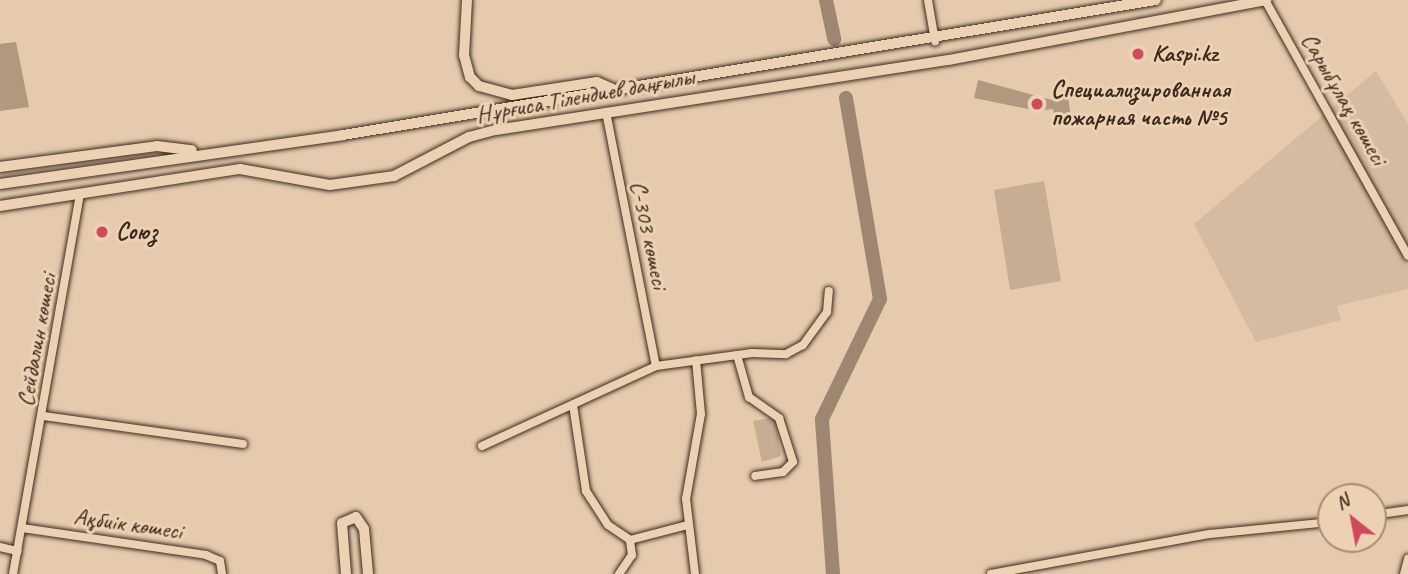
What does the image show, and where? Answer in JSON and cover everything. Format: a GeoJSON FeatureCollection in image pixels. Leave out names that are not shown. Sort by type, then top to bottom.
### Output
{"type":"FeatureCollection","features":[{"type":"Feature","properties":{"kind":"main road"},"geometry":{"type":"LineString","coordinates":[[467,0],[464,55],[470,77],[479,86],[512,95],[597,82],[614,89]]}},
{"type":"Feature","properties":{"kind":"main road","name":"Нұрғиса Тілендиев даңғылы"},"geometry":{"type":"LineString","coordinates":[[0,184],[935,41],[1156,0]]}},
{"type":"Feature","properties":{"kind":"main road","name":"Нұрғиса Тілендиев даңғылы"},"geometry":{"type":"LineString","coordinates":[[0,206],[240,169],[317,184],[383,178],[469,137],[762,86],[938,62],[1265,0]]}},
{"type":"Feature","properties":{"kind":"main road"},"geometry":{"type":"LineString","coordinates":[[935,41],[938,62]]}},
{"type":"Feature","properties":{"kind":"main road"},"geometry":{"type":"LineString","coordinates":[[759,66],[762,86]]}},
{"type":"Feature","properties":{"kind":"main road"},"geometry":{"type":"LineString","coordinates":[[0,167],[157,146],[205,152]]}},
{"type":"Feature","properties":{"kind":"main road"},"geometry":{"type":"LineString","coordinates":[[238,149],[240,169]]}},
{"type":"Feature","properties":{"kind":"main road"},"geometry":{"type":"LineString","coordinates":[[346,574],[342,523],[356,517],[364,529],[368,574]]}},
{"type":"Feature","properties":{"kind":"street"},"geometry":{"type":"LineString","coordinates":[[928,0],[935,41]]}},
{"type":"Feature","properties":{"kind":"street","name":"Сарыбұлақ көшесі"},"geometry":{"type":"LineString","coordinates":[[1265,0],[1408,256]]}},
{"type":"Feature","properties":{"kind":"street","name":"С-303 көшесі"},"geometry":{"type":"LineString","coordinates":[[606,112],[656,366]]}},
{"type":"Feature","properties":{"kind":"street","name":"Сейдалин көшесі"},"geometry":{"type":"LineString","coordinates":[[13,574],[44,416],[80,194]]}},
{"type":"Feature","properties":{"kind":"street"},"geometry":{"type":"LineString","coordinates":[[482,446],[656,366],[737,355],[786,354],[803,345],[827,312],[830,291]]}},
{"type":"Feature","properties":{"kind":"street"},"geometry":{"type":"LineString","coordinates":[[737,355],[749,397],[779,418],[793,462],[783,472],[755,476]]}},
{"type":"Feature","properties":{"kind":"street"},"geometry":{"type":"LineString","coordinates":[[695,574],[687,525],[701,414],[696,360]]}},
{"type":"Feature","properties":{"kind":"street"},"geometry":{"type":"LineString","coordinates":[[573,405],[591,504],[630,540],[632,555],[619,574]]}},
{"type":"Feature","properties":{"kind":"street"},"geometry":{"type":"LineString","coordinates":[[44,416],[243,444]]}},
{"type":"Feature","properties":{"kind":"street"},"geometry":{"type":"LineString","coordinates":[[1387,513],[1408,510]]}},
{"type":"Feature","properties":{"kind":"street"},"geometry":{"type":"LineString","coordinates":[[991,574],[1230,532],[1317,523]]}},
{"type":"Feature","properties":{"kind":"street"},"geometry":{"type":"LineString","coordinates":[[630,540],[687,525]]}},
{"type":"Feature","properties":{"kind":"street","name":"Ақбиік көшесі"},"geometry":{"type":"LineString","coordinates":[[22,528],[206,555],[223,571]]}},
{"type":"Feature","properties":{"kind":"street"},"geometry":{"type":"LineString","coordinates":[[0,547],[18,551]]}},
{"type":"Feature","properties":{"kind":"street"},"geometry":{"type":"LineString","coordinates":[[1404,574],[1408,559]]}},
{"type":"Feature","properties":{"kind":"shaded area"},"geometry":{"type":"Polygon","coordinates":[[[1376,71],[1408,124],[1408,289],[1337,306],[1341,320],[1256,342],[1194,224],[1376,71]]]}},
{"type":"Feature","properties":{"kind":"shaded area"},"geometry":{"type":"Polygon","coordinates":[[[1044,181],[1061,281],[1010,290],[994,190],[1044,181]]]}},
{"type":"Feature","properties":{"kind":"shaded area"},"geometry":{"type":"Polygon","coordinates":[[[775,417],[781,456],[762,462],[753,421],[775,417]]]}},
{"type":"Feature","properties":{"kind":"building"},"geometry":{"type":"Polygon","coordinates":[[[16,42],[29,107],[0,111],[0,44],[16,42]]]}},
{"type":"Feature","properties":{"kind":"building","name":"Специализированная пожарная часть №5"},"geometry":{"type":"Polygon","coordinates":[[[978,80],[1052,100],[1068,97],[1071,117],[1055,120],[1053,109],[1038,111],[974,98],[978,80]]]}},
{"type":"Feature","properties":{"kind":"waterway"},"geometry":{"type":"LineString","coordinates":[[826,0],[834,39]]}},
{"type":"Feature","properties":{"kind":"waterway"},"geometry":{"type":"LineString","coordinates":[[833,574],[822,419],[880,299],[846,98]]}},
{"type":"Feature","properties":{"kind":"place","name":"Kaspi.kz"},"geometry":{"type":"Point","coordinates":[1138,54]}},
{"type":"Feature","properties":{"kind":"place","name":"Специализированная пожарная часть №5"},"geometry":{"type":"Point","coordinates":[1037,104]}},
{"type":"Feature","properties":{"kind":"place","name":"Союз"},"geometry":{"type":"Point","coordinates":[102,232]}}]}
